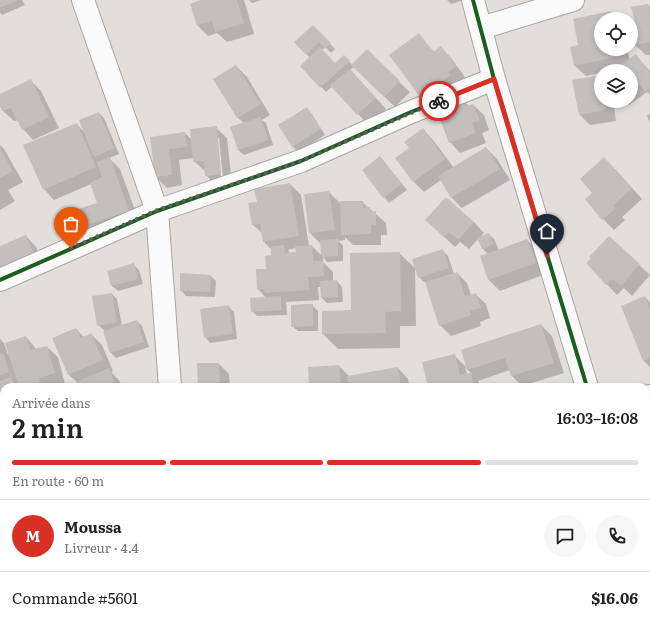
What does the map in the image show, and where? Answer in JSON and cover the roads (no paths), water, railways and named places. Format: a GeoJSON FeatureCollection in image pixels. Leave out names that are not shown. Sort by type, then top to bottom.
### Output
{"type":"FeatureCollection","features":[{"type":"Feature","properties":{"kind":"street"},"geometry":{"type":"LineString","coordinates":[[83,0],[157,210],[170,383]]}},
{"type":"Feature","properties":{"kind":"street"},"geometry":{"type":"LineString","coordinates":[[473,0],[494,79],[586,383]]}},
{"type":"Feature","properties":{"kind":"street"},"geometry":{"type":"LineString","coordinates":[[481,28],[573,0]]}},
{"type":"Feature","properties":{"kind":"street"},"geometry":{"type":"LineString","coordinates":[[0,280],[157,210],[301,161],[411,112],[494,79]]}}]}
